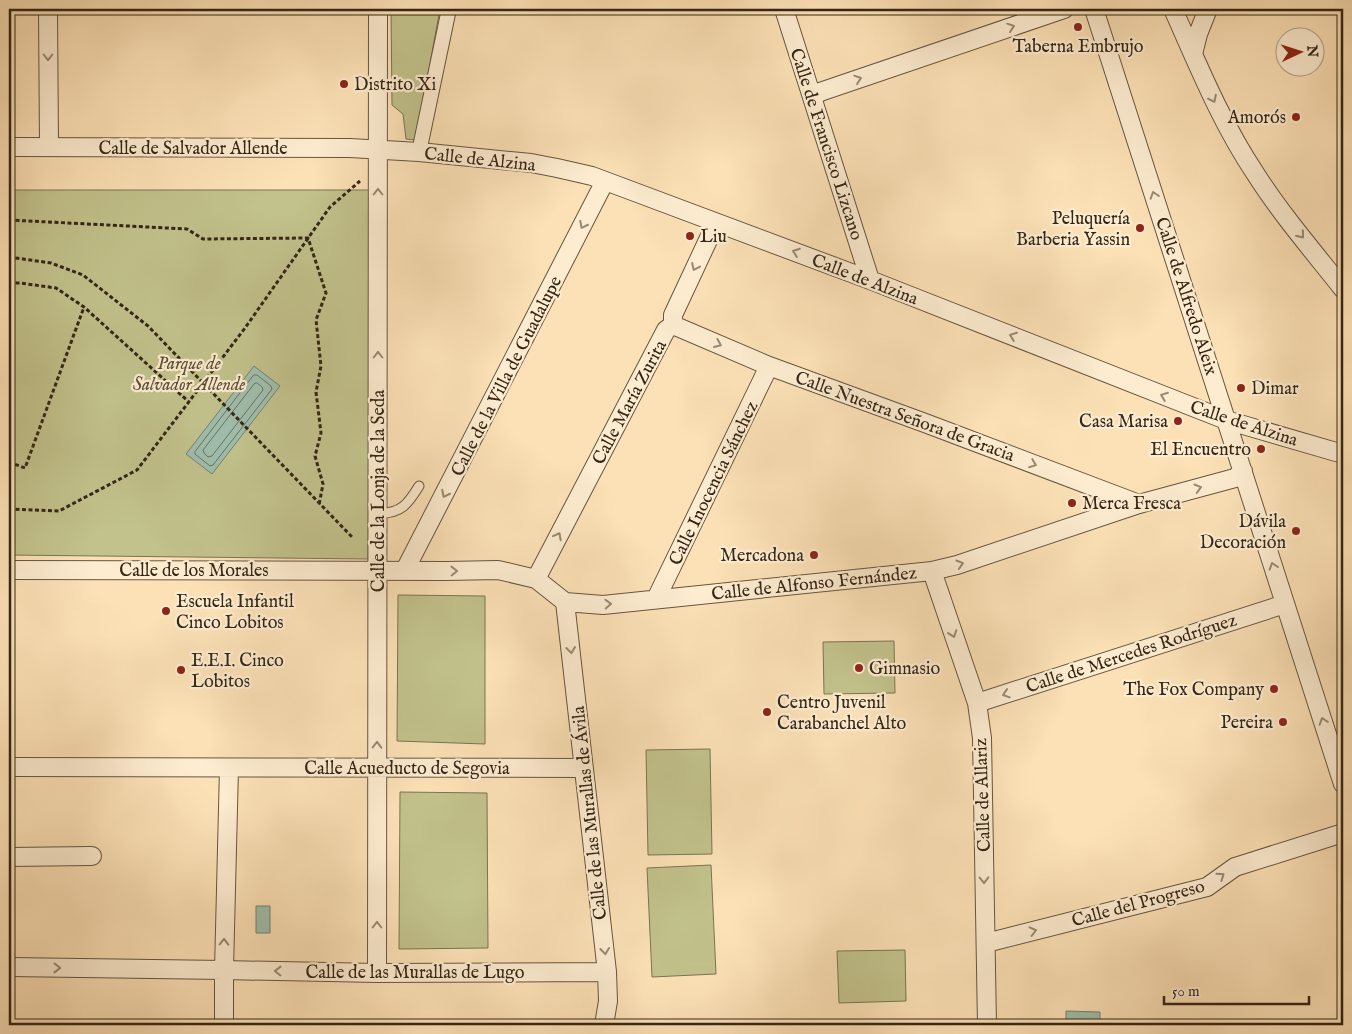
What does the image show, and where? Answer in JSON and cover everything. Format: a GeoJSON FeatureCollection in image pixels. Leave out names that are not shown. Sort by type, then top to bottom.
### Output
{"type":"FeatureCollection","features":[{"type":"Feature","properties":{"kind":"street"},"geometry":{"type":"LineString","coordinates":[[48,9],[49,147]]}},
{"type":"Feature","properties":{"kind":"street","name":"Calle de la Lonja de la Seda"},"geometry":{"type":"LineString","coordinates":[[377,974],[378,181],[376,149],[378,9]]}},
{"type":"Feature","properties":{"kind":"street"},"geometry":{"type":"LineString","coordinates":[[419,152],[448,9]]}},
{"type":"Feature","properties":{"kind":"street","name":"Calle de Francisco Lizcano"},"geometry":{"type":"LineString","coordinates":[[784,9],[870,280]]}},
{"type":"Feature","properties":{"kind":"street"},"geometry":{"type":"LineString","coordinates":[[813,97],[820,92],[1064,9]]}},
{"type":"Feature","properties":{"kind":"street","name":"Calle de Alfredo Aleix"},"geometry":{"type":"LineString","coordinates":[[1094,9],[1343,784]]}},
{"type":"Feature","properties":{"kind":"street"},"geometry":{"type":"LineString","coordinates":[[1173,9],[1218,109],[1254,172],[1274,201],[1343,288]]}},
{"type":"Feature","properties":{"kind":"street"},"geometry":{"type":"LineString","coordinates":[[1193,54],[1198,34],[1208,9]]}},
{"type":"Feature","properties":{"kind":"street","name":"Calle de Salvador Allende"},"geometry":{"type":"LineString","coordinates":[[9,147],[376,149]]}},
{"type":"Feature","properties":{"kind":"street","name":"Calle de Alzina"},"geometry":{"type":"LineString","coordinates":[[376,149],[532,164],[575,171],[870,280],[1226,420],[1343,454]]}},
{"type":"Feature","properties":{"kind":"street","name":"Calle de la Villa de Guadalupe"},"geometry":{"type":"LineString","coordinates":[[405,570],[605,181]]}},
{"type":"Feature","properties":{"kind":"street","name":"Calle María Zurita"},"geometry":{"type":"LineString","coordinates":[[536,580],[666,330],[672,325],[673,315],[716,223]]}},
{"type":"Feature","properties":{"kind":"street","name":"Calle Nuestra Señora de Gracia"},"geometry":{"type":"LineString","coordinates":[[672,325],[769,366],[935,426],[1139,504]]}},
{"type":"Feature","properties":{"kind":"street","name":"Calle Inocencia Sánchez"},"geometry":{"type":"LineString","coordinates":[[656,600],[769,366]]}},
{"type":"Feature","properties":{"kind":"street","name":"Calle de Alfonso Fernández"},"geometry":{"type":"LineString","coordinates":[[565,602],[603,605],[932,572],[1139,504],[1234,478],[1243,472]]}},
{"type":"Feature","properties":{"kind":"street","name":"Calle de los Morales"},"geometry":{"type":"LineString","coordinates":[[9,570],[378,571]]}},
{"type":"Feature","properties":{"kind":"street"},"geometry":{"type":"LineString","coordinates":[[378,571],[498,570],[536,580],[565,602]]}},
{"type":"Feature","properties":{"kind":"street","name":"Calle de Allariz"},"geometry":{"type":"LineString","coordinates":[[932,572],[976,703],[982,738],[987,1025]]}},
{"type":"Feature","properties":{"kind":"street","name":"Calle de las Murallas de Ávila"},"geometry":{"type":"LineString","coordinates":[[565,602],[607,972],[608,1001],[604,1025]]}},
{"type":"Feature","properties":{"kind":"street","name":"Calle de Mercedes Rodríguez"},"geometry":{"type":"LineString","coordinates":[[976,703],[1285,604]]}},
{"type":"Feature","properties":{"kind":"street","name":"Calle Acueducto de Segovia"},"geometry":{"type":"LineString","coordinates":[[9,767],[584,768]]}},
{"type":"Feature","properties":{"kind":"street"},"geometry":{"type":"LineString","coordinates":[[224,1025],[229,768]]}},
{"type":"Feature","properties":{"kind":"street","name":"Calle del Progreso"},"geometry":{"type":"LineString","coordinates":[[986,943],[1207,887],[1235,867],[1343,833]]}},
{"type":"Feature","properties":{"kind":"street"},"geometry":{"type":"LineString","coordinates":[[9,857],[92,856]]}},
{"type":"Feature","properties":{"kind":"street","name":"Calle de las Murallas de Lugo"},"geometry":{"type":"LineString","coordinates":[[9,968],[224,970],[377,974],[607,972]]}},
{"type":"Feature","properties":{"kind":"lane"},"geometry":{"type":"LineString","coordinates":[[378,513],[390,513],[400,510],[420,486]]}},
{"type":"Feature","properties":{"kind":"path"},"geometry":{"type":"LineString","coordinates":[[9,509],[59,511],[137,470],[245,328],[330,207],[361,181]]}},
{"type":"Feature","properties":{"kind":"path"},"geometry":{"type":"LineString","coordinates":[[9,220],[187,229],[203,239],[308,238]]}},
{"type":"Feature","properties":{"kind":"path"},"geometry":{"type":"LineString","coordinates":[[308,238],[326,293],[316,320],[321,366],[316,392],[322,433],[315,456],[323,484],[319,505]]}},
{"type":"Feature","properties":{"kind":"path"},"geometry":{"type":"LineString","coordinates":[[9,257],[51,263],[83,275],[148,326],[319,505],[353,538]]}},
{"type":"Feature","properties":{"kind":"path"},"geometry":{"type":"LineString","coordinates":[[9,283],[56,288],[84,307],[189,402]]}},
{"type":"Feature","properties":{"kind":"path"},"geometry":{"type":"LineString","coordinates":[[9,462],[25,468],[84,307]]}},
{"type":"Feature","properties":{"kind":"green space"},"geometry":{"type":"Polygon","coordinates":[[[391,9],[440,9],[416,140],[406,139],[403,114],[392,105],[391,9]]]}},
{"type":"Feature","properties":{"kind":"green space","name":"Parque de Salvador Allende"},"geometry":{"type":"Polygon","coordinates":[[[9,190],[372,190],[368,559],[9,555],[9,190]]]}},
{"type":"Feature","properties":{"kind":"green space"},"geometry":{"type":"Polygon","coordinates":[[[398,595],[485,596],[485,744],[397,741],[398,595]]]}},
{"type":"Feature","properties":{"kind":"green space","name":"Gimnasio"},"geometry":{"type":"Polygon","coordinates":[[[894,641],[895,693],[824,694],[823,642],[894,641]]]}},
{"type":"Feature","properties":{"kind":"green space"},"geometry":{"type":"Polygon","coordinates":[[[710,749],[712,854],[648,855],[646,750],[710,749]]]}},
{"type":"Feature","properties":{"kind":"green space"},"geometry":{"type":"Polygon","coordinates":[[[400,792],[487,793],[488,948],[399,949],[400,792]]]}},
{"type":"Feature","properties":{"kind":"green space"},"geometry":{"type":"Polygon","coordinates":[[[711,865],[716,974],[652,977],[647,868],[711,865]]]}},
{"type":"Feature","properties":{"kind":"green space"},"geometry":{"type":"Polygon","coordinates":[[[905,950],[906,1001],[839,1003],[837,951],[905,950]]]}},
{"type":"Feature","properties":{"kind":"water"},"geometry":{"type":"Polygon","coordinates":[[[254,366],[280,386],[212,474],[186,454],[254,366]]]}},
{"type":"Feature","properties":{"kind":"water"},"geometry":{"type":"Polygon","coordinates":[[[256,906],[270,906],[270,933],[256,933],[256,906]]]}},
{"type":"Feature","properties":{"kind":"water"},"geometry":{"type":"Polygon","coordinates":[[[1066,1011],[1100,1012],[1100,1025],[1066,1025],[1066,1011]]]}},
{"type":"Feature","properties":{"kind":"place","name":"Taberna Embrujo"},"geometry":{"type":"Point","coordinates":[1078,27]}},
{"type":"Feature","properties":{"kind":"place","name":"Distrito Xi"},"geometry":{"type":"Point","coordinates":[344,84]}},
{"type":"Feature","properties":{"kind":"place","name":"Amorós"},"geometry":{"type":"Point","coordinates":[1296,117]}},
{"type":"Feature","properties":{"kind":"place","name":"Peluquería Barberia Yassin"},"geometry":{"type":"Point","coordinates":[1140,228]}},
{"type":"Feature","properties":{"kind":"place","name":"Liu"},"geometry":{"type":"Point","coordinates":[690,236]}},
{"type":"Feature","properties":{"kind":"place","name":"Dimar"},"geometry":{"type":"Point","coordinates":[1241,388]}},
{"type":"Feature","properties":{"kind":"place","name":"Casa Marisa"},"geometry":{"type":"Point","coordinates":[1178,421]}},
{"type":"Feature","properties":{"kind":"place","name":"El Encuentro"},"geometry":{"type":"Point","coordinates":[1261,449]}},
{"type":"Feature","properties":{"kind":"place","name":"Merca Fresca"},"geometry":{"type":"Point","coordinates":[1072,503]}},
{"type":"Feature","properties":{"kind":"place","name":"Dávila Decoración"},"geometry":{"type":"Point","coordinates":[1296,531]}},
{"type":"Feature","properties":{"kind":"place","name":"Mercadona"},"geometry":{"type":"Point","coordinates":[814,555]}},
{"type":"Feature","properties":{"kind":"place","name":"Escuela Infantil Cinco Lobitos"},"geometry":{"type":"Point","coordinates":[166,611]}},
{"type":"Feature","properties":{"kind":"place","name":"Gimnasio"},"geometry":{"type":"Point","coordinates":[859,668]}},
{"type":"Feature","properties":{"kind":"place","name":"E.E.I. Cinco Lobitos"},"geometry":{"type":"Point","coordinates":[181,670]}},
{"type":"Feature","properties":{"kind":"place","name":"The Fox Company"},"geometry":{"type":"Point","coordinates":[1274,689]}},
{"type":"Feature","properties":{"kind":"place","name":"Centro Juvenil Carabanchel Alto"},"geometry":{"type":"Point","coordinates":[767,712]}},
{"type":"Feature","properties":{"kind":"place","name":"Pereira"},"geometry":{"type":"Point","coordinates":[1283,722]}}]}
